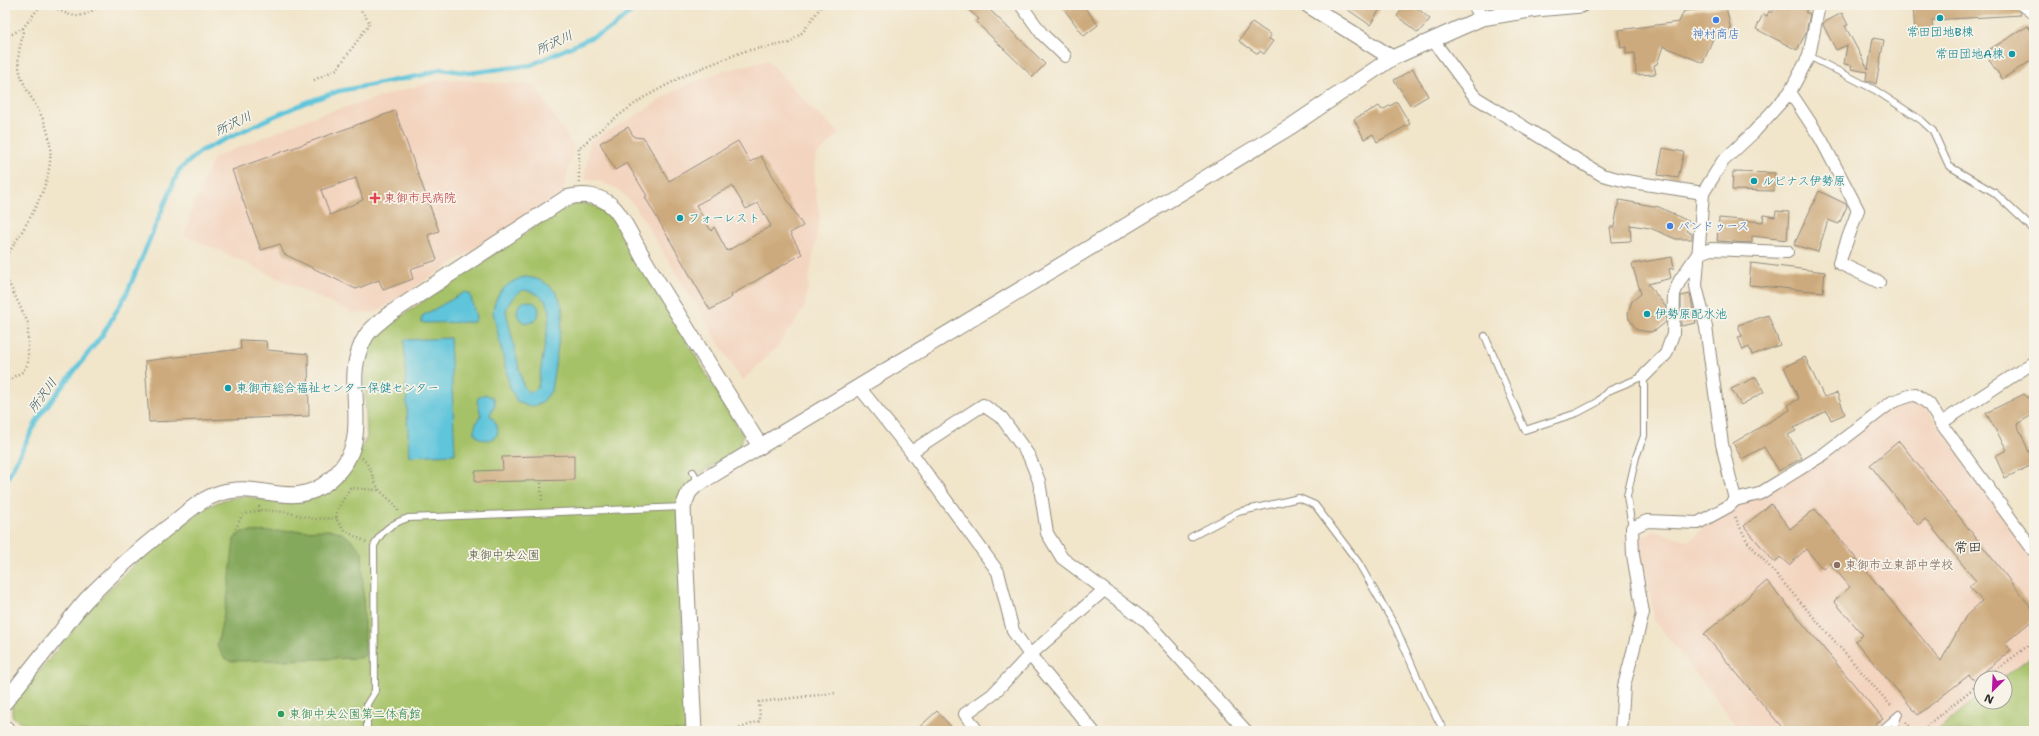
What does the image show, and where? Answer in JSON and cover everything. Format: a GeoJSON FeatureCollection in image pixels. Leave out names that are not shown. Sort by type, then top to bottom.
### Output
{"type":"FeatureCollection","features":[{"type":"Feature","properties":{"kind":"street"},"geometry":{"type":"LineString","coordinates":[[1021,5],[1042,34],[1065,56]]}},
{"type":"Feature","properties":{"kind":"street"},"geometry":{"type":"LineString","coordinates":[[1308,5],[1392,58]]}},
{"type":"Feature","properties":{"kind":"street"},"geometry":{"type":"LineString","coordinates":[[1474,5],[1482,18]]}},
{"type":"Feature","properties":{"kind":"street"},"geometry":{"type":"LineString","coordinates":[[694,731],[683,507],[696,478],[760,446],[1290,127],[1392,58],[1482,18],[1536,9],[1581,5]]}},
{"type":"Feature","properties":{"kind":"street"},"geometry":{"type":"LineString","coordinates":[[1732,503],[1722,444],[1706,327],[1696,286],[1703,194],[1723,160],[1752,133],[1790,92],[1809,56],[1819,5]]}},
{"type":"Feature","properties":{"kind":"street"},"geometry":{"type":"LineString","coordinates":[[2022,5],[2034,12]]}},
{"type":"Feature","properties":{"kind":"street"},"geometry":{"type":"LineString","coordinates":[[1432,39],[1475,98],[1602,175],[1626,181],[1703,194]]}},
{"type":"Feature","properties":{"kind":"street"},"geometry":{"type":"LineString","coordinates":[[1790,92],[1821,139],[1858,210],[1839,263],[1879,282]]}},
{"type":"Feature","properties":{"kind":"street"},"geometry":{"type":"LineString","coordinates":[[5,702],[86,601],[137,552],[202,501],[219,493],[237,489],[267,492],[285,496],[301,494],[316,490],[330,480],[342,468],[351,454],[356,438],[354,388],[355,364],[367,335],[388,315],[401,306],[563,200],[580,194],[604,200],[615,209],[642,257],[760,446]]}},
{"type":"Feature","properties":{"kind":"street"},"geometry":{"type":"LineString","coordinates":[[1644,376],[1666,354],[1673,334],[1674,294],[1680,280],[1698,254],[1711,249],[1787,252]]}},
{"type":"Feature","properties":{"kind":"street"},"geometry":{"type":"LineString","coordinates":[[1941,423],[2034,362]]}},
{"type":"Feature","properties":{"kind":"street"},"geometry":{"type":"LineString","coordinates":[[859,387],[911,452],[998,572],[1013,631],[1030,655],[1093,731]]}},
{"type":"Feature","properties":{"kind":"street"},"geometry":{"type":"LineString","coordinates":[[1622,731],[1624,686],[1643,613],[1633,555],[1632,528],[1647,521],[1698,523],[1732,503],[1759,494],[1824,454],[1892,402],[1915,394],[1929,404],[1941,423],[2034,551]]}},
{"type":"Feature","properties":{"kind":"street"},"geometry":{"type":"LineString","coordinates":[[911,452],[983,405],[1002,418],[1029,456],[1039,481],[1047,533],[1062,558],[1146,621],[1246,731]]}},
{"type":"Feature","properties":{"kind":"street"},"geometry":{"type":"LineString","coordinates":[[977,731],[965,714],[992,695],[1030,655],[1104,590]]}},
{"type":"Feature","properties":{"kind":"street"},"geometry":{"type":"LineString","coordinates":[[5,728],[9,731]]}},
{"type":"Feature","properties":{"kind":"lane"},"geometry":{"type":"LineString","coordinates":[[1809,56],[1875,90],[1921,120],[1933,131],[1949,166],[1995,193],[2034,230]]}},
{"type":"Feature","properties":{"kind":"lane"},"geometry":{"type":"LineString","coordinates":[[1485,336],[1525,430],[1577,413],[1596,403],[1608,391],[1644,376],[1644,436],[1636,456],[1627,496],[1632,528]]}},
{"type":"Feature","properties":{"kind":"lane"},"geometry":{"type":"LineString","coordinates":[[1191,538],[1238,512],[1299,498],[1314,505],[1358,562],[1388,613],[1444,731]]}},
{"type":"Feature","properties":{"kind":"lane"},"geometry":{"type":"LineString","coordinates":[[367,731],[367,704],[375,692],[374,546],[380,534],[393,524],[408,518],[683,507]]}},
{"type":"Feature","properties":{"kind":"lane"},"geometry":{"type":"LineString","coordinates":[[1880,731],[1899,714]]}},
{"type":"Feature","properties":{"kind":"lane"},"geometry":{"type":"LineString","coordinates":[[1893,731],[1899,714]]}},
{"type":"Feature","properties":{"kind":"path"},"geometry":{"type":"LineString","coordinates":[[5,38],[23,28],[40,5]]}},
{"type":"Feature","properties":{"kind":"path"},"geometry":{"type":"LineString","coordinates":[[51,5],[70,16],[78,17],[92,11],[100,5]]}},
{"type":"Feature","properties":{"kind":"path"},"geometry":{"type":"LineString","coordinates":[[314,80],[337,69],[370,23],[357,5]]}},
{"type":"Feature","properties":{"kind":"path"},"geometry":{"type":"LineString","coordinates":[[580,194],[579,148],[607,124],[643,98],[689,73],[745,51],[789,43],[803,32],[822,5]]}},
{"type":"Feature","properties":{"kind":"path"},"geometry":{"type":"LineString","coordinates":[[5,263],[5,259],[45,190],[51,142],[45,123],[21,79],[18,65],[23,37],[23,28]]}},
{"type":"Feature","properties":{"kind":"path"},"geometry":{"type":"LineString","coordinates":[[5,275],[28,323],[28,364],[22,372],[5,382]]}},
{"type":"Feature","properties":{"kind":"path"},"geometry":{"type":"LineString","coordinates":[[358,454],[372,471],[379,490]]}},
{"type":"Feature","properties":{"kind":"path"},"geometry":{"type":"LineString","coordinates":[[541,483],[542,502]]}},
{"type":"Feature","properties":{"kind":"path"},"geometry":{"type":"LineString","coordinates":[[374,546],[350,533],[340,525],[337,518],[338,511],[350,488],[379,490],[388,496],[397,508],[401,521]]}},
{"type":"Feature","properties":{"kind":"path"},"geometry":{"type":"LineString","coordinates":[[1732,503],[1747,541],[1914,731]]}},
{"type":"Feature","properties":{"kind":"path"},"geometry":{"type":"LineString","coordinates":[[258,504],[261,510]]}},
{"type":"Feature","properties":{"kind":"path"},"geometry":{"type":"LineString","coordinates":[[234,533],[242,515],[261,510],[286,512],[314,519],[337,518]]}},
{"type":"Feature","properties":{"kind":"path"},"geometry":{"type":"LineString","coordinates":[[1996,670],[2034,641]]}},
{"type":"Feature","properties":{"kind":"path"},"geometry":{"type":"LineString","coordinates":[[1920,731],[1973,688]]}},
{"type":"Feature","properties":{"kind":"path"},"geometry":{"type":"LineString","coordinates":[[732,731],[760,721],[759,702],[835,693]]}},
{"type":"Feature","properties":{"kind":"path"},"geometry":{"type":"LineString","coordinates":[[380,718],[410,716]]}},
{"type":"Feature","properties":{"kind":"shaded area"},"geometry":{"type":"Polygon","coordinates":[[[768,60],[811,108],[840,133],[816,156],[814,165],[816,196],[820,216],[804,309],[777,347],[742,381],[635,206],[618,189],[600,181],[584,178],[590,142],[677,89],[723,71],[768,60]]]}},
{"type":"Feature","properties":{"kind":"shaded area","name":"東御市民病院"},"geometry":{"type":"Polygon","coordinates":[[[441,79],[534,85],[574,147],[563,192],[376,312],[355,314],[185,235],[193,204],[214,158],[315,116],[441,79]]]}},
{"type":"Feature","properties":{"kind":"shaded area","name":"東御市立東部中学校"},"geometry":{"type":"Polygon","coordinates":[[[1915,394],[2034,551],[2034,731],[1741,731],[1654,620],[1647,575],[1633,555],[1638,540],[1654,531],[1689,541],[1735,500],[1759,494],[1892,402],[1915,394]]]}},
{"type":"Feature","properties":{"kind":"green space","name":"東御中央公園"},"geometry":{"type":"Polygon","coordinates":[[[581,203],[594,206],[610,214],[743,435],[742,442],[737,450],[696,476],[679,529],[686,731],[32,731],[12,716],[12,704],[91,608],[144,554],[207,507],[223,500],[245,496],[282,504],[303,501],[330,491],[349,472],[367,437],[364,371],[367,349],[376,335],[388,325],[560,210],[581,203]]]}},
{"type":"Feature","properties":{"kind":"green space"},"geometry":{"type":"Polygon","coordinates":[[[332,530],[345,535],[362,551],[365,655],[361,658],[239,661],[230,661],[224,658],[217,646],[228,594],[234,539],[242,532],[332,530]]]}},
{"type":"Feature","properties":{"kind":"green space"},"geometry":{"type":"Polygon","coordinates":[[[2034,654],[2034,731],[1936,731],[1973,701],[1973,710],[2013,710],[2013,670],[2034,654]]]}},
{"type":"Feature","properties":{"kind":"water"},"geometry":{"type":"Polygon","coordinates":[[[524,277],[532,278],[545,283],[559,297],[563,312],[551,391],[542,403],[533,406],[527,406],[517,401],[510,388],[493,312],[496,299],[499,294],[507,285],[524,277]],[[524,290],[517,294],[511,301],[506,311],[523,385],[528,392],[532,392],[538,387],[550,312],[547,303],[541,297],[524,290]]]}},
{"type":"Feature","properties":{"kind":"water"},"geometry":{"type":"Polygon","coordinates":[[[465,292],[470,294],[476,318],[474,322],[424,323],[421,321],[422,316],[465,292]]]}},
{"type":"Feature","properties":{"kind":"water"},"geometry":{"type":"Polygon","coordinates":[[[528,301],[536,304],[539,312],[536,320],[528,323],[520,320],[517,312],[520,304],[528,301]]]}},
{"type":"Feature","properties":{"kind":"water"},"geometry":{"type":"Polygon","coordinates":[[[450,338],[455,454],[409,456],[404,340],[450,338]]]}},
{"type":"Feature","properties":{"kind":"water"},"geometry":{"type":"Polygon","coordinates":[[[485,394],[494,398],[495,404],[490,415],[496,423],[498,431],[493,438],[489,440],[480,438],[476,435],[474,430],[481,415],[477,401],[479,397],[485,394]]]}},
{"type":"Feature","properties":{"kind":"building"},"geometry":{"type":"Polygon","coordinates":[[[963,5],[985,5],[1045,64],[1033,77],[976,22],[979,19],[963,5]]]}},
{"type":"Feature","properties":{"kind":"building"},"geometry":{"type":"Polygon","coordinates":[[[1061,5],[1083,5],[1098,25],[1084,36],[1061,5]]]}},
{"type":"Feature","properties":{"kind":"building"},"geometry":{"type":"Polygon","coordinates":[[[1341,5],[1372,5],[1380,9],[1370,25],[1341,5]]]}},
{"type":"Feature","properties":{"kind":"building"},"geometry":{"type":"Polygon","coordinates":[[[1405,5],[1414,5],[1430,19],[1418,33],[1397,16],[1405,5]]]}},
{"type":"Feature","properties":{"kind":"building"},"geometry":{"type":"Polygon","coordinates":[[[1776,5],[1796,5],[1807,10],[1805,12],[1810,14],[1806,33],[1797,50],[1756,29],[1763,14],[1767,16],[1769,11],[1772,13],[1776,5]]]}},
{"type":"Feature","properties":{"kind":"building","name":"常田団地B棟"},"geometry":{"type":"Polygon","coordinates":[[[1913,5],[2015,5],[2021,15],[1932,20],[1933,33],[1915,34],[1913,5]]]}},
{"type":"Feature","properties":{"kind":"building"},"geometry":{"type":"Polygon","coordinates":[[[1726,7],[1731,30],[1716,31],[1703,63],[1663,46],[1657,64],[1654,65],[1656,74],[1636,75],[1635,53],[1626,54],[1626,47],[1621,48],[1619,30],[1679,22],[1684,11],[1726,7]]]}},
{"type":"Feature","properties":{"kind":"building"},"geometry":{"type":"Polygon","coordinates":[[[1842,13],[1848,25],[1845,26],[1868,69],[1873,38],[1884,40],[1876,84],[1866,80],[1867,72],[1851,69],[1852,65],[1844,64],[1847,45],[1836,50],[1823,25],[1823,23],[1842,13]]]}},
{"type":"Feature","properties":{"kind":"building"},"geometry":{"type":"Polygon","coordinates":[[[1252,22],[1271,35],[1269,39],[1273,41],[1264,54],[1260,51],[1258,54],[1239,41],[1252,22]]]}},
{"type":"Feature","properties":{"kind":"building","name":"常田団地A棟"},"geometry":{"type":"Polygon","coordinates":[[[2028,26],[2034,36],[2034,59],[2002,79],[1989,60],[1991,57],[1987,51],[2028,26]]]}},
{"type":"Feature","properties":{"kind":"building"},"geometry":{"type":"Polygon","coordinates":[[[1413,69],[1428,96],[1411,106],[1394,80],[1413,69]]]}},
{"type":"Feature","properties":{"kind":"building"},"geometry":{"type":"Polygon","coordinates":[[[1397,102],[1410,124],[1377,142],[1373,134],[1364,139],[1354,119],[1379,106],[1382,110],[1397,102]]]}},
{"type":"Feature","properties":{"kind":"building","name":"東御市民病院"},"geometry":{"type":"Polygon","coordinates":[[[395,111],[439,231],[428,235],[437,260],[410,269],[413,279],[383,290],[379,280],[356,289],[284,254],[280,244],[261,250],[232,170],[395,111]],[[356,178],[321,190],[330,215],[363,200],[356,178]]]}},
{"type":"Feature","properties":{"kind":"building","name":"フォーレスト"},"geometry":{"type":"Polygon","coordinates":[[[628,127],[634,137],[644,138],[669,181],[738,141],[750,162],[761,156],[803,226],[790,233],[802,254],[731,295],[732,297],[710,310],[627,163],[615,170],[600,143],[628,127]],[[732,186],[696,205],[711,231],[714,227],[727,251],[771,226],[758,203],[746,209],[732,186]]]}},
{"type":"Feature","properties":{"kind":"building"},"geometry":{"type":"Polygon","coordinates":[[[1663,148],[1684,152],[1678,178],[1658,175],[1663,148]]]}},
{"type":"Feature","properties":{"kind":"building","name":"ルピナス伊勢原"},"geometry":{"type":"Polygon","coordinates":[[[1733,172],[1775,173],[1774,191],[1732,190],[1733,172]]]}},
{"type":"Feature","properties":{"kind":"building"},"geometry":{"type":"Polygon","coordinates":[[[1819,191],[1846,204],[1847,206],[1839,224],[1828,220],[1818,252],[1794,245],[1819,191]]]}},
{"type":"Feature","properties":{"kind":"building"},"geometry":{"type":"Polygon","coordinates":[[[1619,200],[1659,207],[1690,222],[1686,231],[1692,234],[1692,239],[1676,239],[1650,228],[1630,225],[1631,241],[1612,242],[1610,227],[1614,227],[1619,200]]]}},
{"type":"Feature","properties":{"kind":"building"},"geometry":{"type":"Polygon","coordinates":[[[1776,211],[1789,212],[1787,240],[1752,236],[1752,243],[1717,241],[1719,218],[1763,222],[1764,215],[1775,217],[1776,211]]]}},
{"type":"Feature","properties":{"kind":"building"},"geometry":{"type":"Polygon","coordinates":[[[1672,257],[1674,268],[1669,269],[1671,278],[1648,284],[1666,307],[1666,322],[1656,330],[1650,332],[1637,330],[1629,319],[1628,313],[1632,301],[1641,294],[1632,264],[1672,257]]]}},
{"type":"Feature","properties":{"kind":"building"},"geometry":{"type":"Polygon","coordinates":[[[1751,263],[1825,272],[1823,292],[1749,285],[1751,263]]]}},
{"type":"Feature","properties":{"kind":"building"},"geometry":{"type":"Polygon","coordinates":[[[1690,294],[1696,323],[1681,326],[1681,296],[1690,294]]]}},
{"type":"Feature","properties":{"kind":"building"},"geometry":{"type":"Polygon","coordinates":[[[1768,315],[1780,345],[1752,355],[1749,347],[1743,350],[1738,337],[1742,336],[1738,325],[1768,315]]]}},
{"type":"Feature","properties":{"kind":"building","name":"東御市総合福祉センター保健センター"},"geometry":{"type":"Polygon","coordinates":[[[240,340],[266,341],[267,350],[308,354],[309,416],[149,422],[145,361],[241,349],[240,340]]]}},
{"type":"Feature","properties":{"kind":"building"},"geometry":{"type":"Polygon","coordinates":[[[1805,357],[1824,397],[1837,393],[1845,414],[1831,420],[1827,411],[1794,428],[1796,431],[1788,435],[1802,458],[1779,471],[1764,447],[1742,459],[1733,443],[1790,410],[1788,405],[1799,399],[1784,367],[1805,357]]]}},
{"type":"Feature","properties":{"kind":"building"},"geometry":{"type":"Polygon","coordinates":[[[1756,377],[1764,392],[1741,405],[1731,389],[1756,377]]]}},
{"type":"Feature","properties":{"kind":"building"},"geometry":{"type":"Polygon","coordinates":[[[2034,393],[2034,414],[2017,424],[2034,464],[2005,478],[1995,456],[2007,450],[1986,413],[2024,394],[2027,398],[2034,393]]]}},
{"type":"Feature","properties":{"kind":"building","name":"東御市立東部中学校"},"geometry":{"type":"Polygon","coordinates":[[[1899,441],[2034,611],[2034,619],[2005,643],[2011,650],[1986,670],[1973,670],[1973,679],[1969,675],[1918,715],[1855,641],[1863,635],[1834,601],[1850,587],[1830,563],[1823,569],[1806,549],[1789,565],[1780,557],[1775,563],[1744,526],[1771,504],[1790,529],[1815,509],[1941,661],[1966,616],[1982,601],[1969,586],[1976,581],[1925,519],[1918,525],[1870,465],[1899,441]]]}},
{"type":"Feature","properties":{"kind":"building"},"geometry":{"type":"Polygon","coordinates":[[[574,455],[574,480],[475,482],[475,471],[503,470],[502,457],[574,455]]]}},
{"type":"Feature","properties":{"kind":"building"},"geometry":{"type":"Polygon","coordinates":[[[1767,581],[1883,719],[1867,731],[1785,731],[1704,634],[1767,581]]]}},
{"type":"Feature","properties":{"kind":"building"},"geometry":{"type":"Polygon","coordinates":[[[937,711],[955,731],[915,731],[937,711]]]}},
{"type":"Feature","properties":{"kind":"waterway","name":"所沢川"},"geometry":{"type":"LineString","coordinates":[[5,483],[40,415],[103,334],[127,293],[179,170],[201,151],[307,102],[339,91],[423,75],[441,69],[469,73],[531,65],[612,28],[639,5]]}},
{"type":"Feature","properties":{"kind":"place","name":"常田団地B棟"},"geometry":{"type":"Point","coordinates":[1940,18]}},
{"type":"Feature","properties":{"kind":"place","name":"神村商店"},"geometry":{"type":"Point","coordinates":[1716,20]}},
{"type":"Feature","properties":{"kind":"place","name":"常田団地A棟"},"geometry":{"type":"Point","coordinates":[2012,54]}},
{"type":"Feature","properties":{"kind":"place","name":"ルピナス伊勢原"},"geometry":{"type":"Point","coordinates":[1754,181]}},
{"type":"Feature","properties":{"kind":"place","name":"東御市民病院"},"geometry":{"type":"Point","coordinates":[375,198]}},
{"type":"Feature","properties":{"kind":"place","name":"フォーレスト"},"geometry":{"type":"Point","coordinates":[680,218]}},
{"type":"Feature","properties":{"kind":"place","name":"パンドゥース"},"geometry":{"type":"Point","coordinates":[1670,226]}},
{"type":"Feature","properties":{"kind":"place","name":"伊勢原配水池"},"geometry":{"type":"Point","coordinates":[1647,314]}},
{"type":"Feature","properties":{"kind":"place","name":"東御市総合福祉センター保健センター"},"geometry":{"type":"Point","coordinates":[228,388]}},
{"type":"Feature","properties":{"kind":"place","name":"東御市立東部中学校"},"geometry":{"type":"Point","coordinates":[1837,565]}},
{"type":"Feature","properties":{"kind":"place","name":"東御中央公園第二体育館"},"geometry":{"type":"Point","coordinates":[281,714]}},
{"type":"Feature","properties":{"kind":"district","name":"常田"},"geometry":{"type":"Point","coordinates":[1968,547]}}]}
